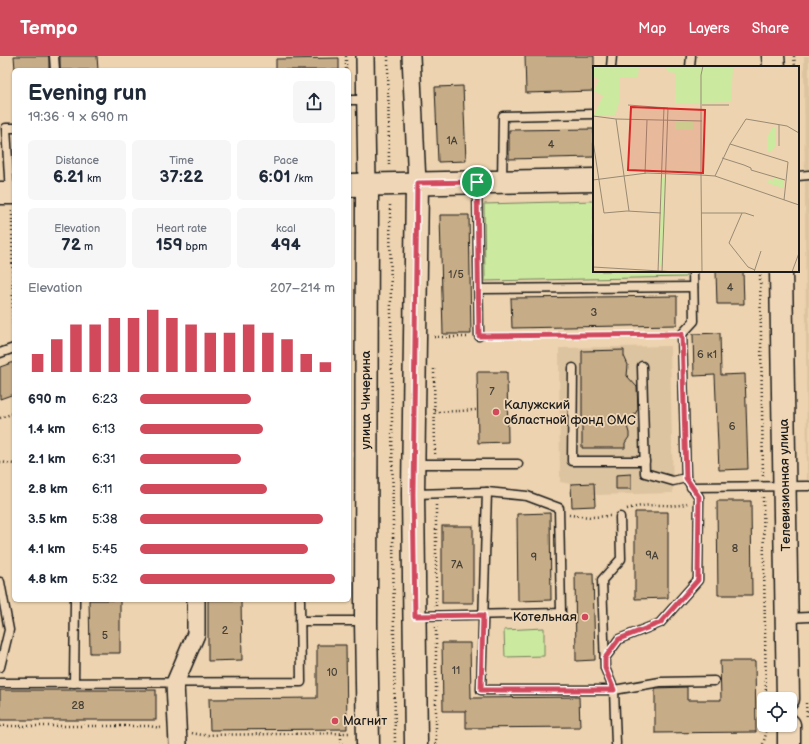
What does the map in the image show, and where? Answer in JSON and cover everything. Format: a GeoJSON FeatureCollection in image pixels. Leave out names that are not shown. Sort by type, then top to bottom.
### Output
{"type":"FeatureCollection","features":[{"type":"Feature","properties":{"kind":"street","name":"улица Чичерина"},"geometry":{"type":"LineString","coordinates":[[365,56],[357,100],[368,744]]}},
{"type":"Feature","properties":{"kind":"street"},"geometry":{"type":"LineString","coordinates":[[411,56],[417,183],[424,464],[413,494],[425,616],[416,744]]}},
{"type":"Feature","properties":{"kind":"street"},"geometry":{"type":"LineString","coordinates":[[773,56],[774,66]]}},
{"type":"Feature","properties":{"kind":"street"},"geometry":{"type":"LineString","coordinates":[[358,185],[593,180]]}},
{"type":"Feature","properties":{"kind":"street","name":"Телевизионная улица"},"geometry":{"type":"LineString","coordinates":[[781,272],[788,692]]}},
{"type":"Feature","properties":{"kind":"street"},"geometry":{"type":"LineString","coordinates":[[178,744],[176,683],[196,634],[196,602]]}},
{"type":"Feature","properties":{"kind":"street"},"geometry":{"type":"LineString","coordinates":[[788,732],[789,744]]}},
{"type":"Feature","properties":{"kind":"lane"},"geometry":{"type":"LineString","coordinates":[[54,56],[55,68]]}},
{"type":"Feature","properties":{"kind":"lane"},"geometry":{"type":"LineString","coordinates":[[611,66],[612,56]]}},
{"type":"Feature","properties":{"kind":"lane"},"geometry":{"type":"LineString","coordinates":[[502,182],[503,116],[593,114]]}},
{"type":"Feature","properties":{"kind":"lane"},"geometry":{"type":"LineString","coordinates":[[9,196],[6,128],[12,128]]}},
{"type":"Feature","properties":{"kind":"lane"},"geometry":{"type":"LineString","coordinates":[[799,176],[809,175]]}},
{"type":"Feature","properties":{"kind":"lane"},"geometry":{"type":"LineString","coordinates":[[477,182],[479,336]]}},
{"type":"Feature","properties":{"kind":"lane"},"geometry":{"type":"LineString","coordinates":[[605,658],[619,639],[660,623],[698,580],[699,497],[686,478],[682,334],[694,321],[693,272]]}},
{"type":"Feature","properties":{"kind":"lane"},"geometry":{"type":"LineString","coordinates":[[479,289],[693,287]]}},
{"type":"Feature","properties":{"kind":"lane"},"geometry":{"type":"LineString","coordinates":[[0,353],[12,349]]}},
{"type":"Feature","properties":{"kind":"lane"},"geometry":{"type":"LineString","coordinates":[[642,366],[645,473],[673,481],[686,478]]}},
{"type":"Feature","properties":{"kind":"lane"},"geometry":{"type":"LineString","coordinates":[[573,368],[572,461],[644,461]]}},
{"type":"Feature","properties":{"kind":"lane"},"geometry":{"type":"LineString","coordinates":[[424,464],[518,464]]}},
{"type":"Feature","properties":{"kind":"lane"},"geometry":{"type":"LineString","coordinates":[[691,487],[809,486]]}},
{"type":"Feature","properties":{"kind":"lane"},"geometry":{"type":"LineString","coordinates":[[413,494],[487,492],[528,496],[559,508],[561,613],[425,616]]}},
{"type":"Feature","properties":{"kind":"lane"},"geometry":{"type":"LineString","coordinates":[[487,492],[481,690],[614,690],[660,682],[714,681]]}},
{"type":"Feature","properties":{"kind":"lane"},"geometry":{"type":"LineString","coordinates":[[616,744],[614,690],[605,668],[602,580],[621,559],[620,517]]}},
{"type":"Feature","properties":{"kind":"lane"},"geometry":{"type":"LineString","coordinates":[[0,582],[9,630],[0,667]]}},
{"type":"Feature","properties":{"kind":"lane"},"geometry":{"type":"LineString","coordinates":[[74,683],[75,602]]}},
{"type":"Feature","properties":{"kind":"lane"},"geometry":{"type":"LineString","coordinates":[[0,683],[301,682],[300,602]]}},
{"type":"Feature","properties":{"kind":"lane"},"geometry":{"type":"LineString","coordinates":[[787,618],[809,618]]}},
{"type":"Feature","properties":{"kind":"lane"},"geometry":{"type":"LineString","coordinates":[[300,621],[366,621]]}},
{"type":"Feature","properties":{"kind":"path"},"geometry":{"type":"LineString","coordinates":[[346,56],[346,68]]}},
{"type":"Feature","properties":{"kind":"path"},"geometry":{"type":"LineString","coordinates":[[388,56],[388,168]]}},
{"type":"Feature","properties":{"kind":"path"},"geometry":{"type":"LineString","coordinates":[[794,56],[795,66]]}},
{"type":"Feature","properties":{"kind":"path"},"geometry":{"type":"LineString","coordinates":[[9,196],[12,294]]}},
{"type":"Feature","properties":{"kind":"path"},"geometry":{"type":"LineString","coordinates":[[390,206],[395,744]]}},
{"type":"Feature","properties":{"kind":"path"},"geometry":{"type":"LineString","coordinates":[[760,272],[766,692]]}},
{"type":"Feature","properties":{"kind":"path"},"geometry":{"type":"LineString","coordinates":[[434,330],[434,337],[682,334]]}},
{"type":"Feature","properties":{"kind":"path"},"geometry":{"type":"LineString","coordinates":[[424,464],[435,411],[434,367]]}},
{"type":"Feature","properties":{"kind":"path"},"geometry":{"type":"LineString","coordinates":[[435,411],[477,410]]}},
{"type":"Feature","properties":{"kind":"path"},"geometry":{"type":"LineString","coordinates":[[0,418],[12,414]]}},
{"type":"Feature","properties":{"kind":"path"},"geometry":{"type":"LineString","coordinates":[[0,462],[12,464]]}},
{"type":"Feature","properties":{"kind":"path"},"geometry":{"type":"LineString","coordinates":[[436,493],[425,616],[436,744]]}},
{"type":"Feature","properties":{"kind":"path"},"geometry":{"type":"LineString","coordinates":[[763,744],[766,732]]}},
{"type":"Feature","properties":{"kind":"path"},"geometry":{"type":"LineString","coordinates":[[341,734],[341,744]]}},
{"type":"Feature","properties":{"kind":"shaded area"},"geometry":{"type":"Polygon","coordinates":[[[804,56],[809,56],[809,480],[807,480],[804,56]]]}},
{"type":"Feature","properties":{"kind":"shaded area"},"geometry":{"type":"Polygon","coordinates":[[[670,346],[673,493],[595,495],[594,483],[571,484],[560,482],[559,348],[670,346]]]}},
{"type":"Feature","properties":{"kind":"green space"},"geometry":{"type":"Polygon","coordinates":[[[593,201],[593,272],[686,272],[686,277],[485,281],[484,204],[593,201]]]}},
{"type":"Feature","properties":{"kind":"green space"},"geometry":{"type":"Polygon","coordinates":[[[544,628],[544,656],[505,657],[504,630],[544,628]]]}},
{"type":"Feature","properties":{"kind":"building"},"geometry":{"type":"Polygon","coordinates":[[[14,56],[49,56],[49,68],[15,68],[14,56]]]}},
{"type":"Feature","properties":{"kind":"building"},"geometry":{"type":"Polygon","coordinates":[[[60,56],[97,56],[98,68],[60,68],[60,56]]]}},
{"type":"Feature","properties":{"kind":"building"},"geometry":{"type":"Polygon","coordinates":[[[525,56],[594,56],[593,91],[526,93],[525,56]]]}},
{"type":"Feature","properties":{"kind":"building"},"geometry":{"type":"Polygon","coordinates":[[[339,58],[339,68],[276,68],[276,59],[339,58]]]}},
{"type":"Feature","properties":{"kind":"building"},"geometry":{"type":"Polygon","coordinates":[[[463,86],[466,161],[438,162],[435,87],[463,86]]]}},
{"type":"Feature","properties":{"kind":"building"},"geometry":{"type":"Polygon","coordinates":[[[593,129],[593,157],[509,159],[509,130],[593,129]]]}},
{"type":"Feature","properties":{"kind":"building"},"geometry":{"type":"Polygon","coordinates":[[[440,215],[469,215],[471,334],[443,334],[440,215]]]}},
{"type":"Feature","properties":{"kind":"building"},"geometry":{"type":"Polygon","coordinates":[[[716,272],[743,272],[744,304],[717,304],[716,272]]]}},
{"type":"Feature","properties":{"kind":"building"},"geometry":{"type":"Polygon","coordinates":[[[677,296],[677,325],[512,328],[511,298],[677,296]]]}},
{"type":"Feature","properties":{"kind":"building"},"geometry":{"type":"Polygon","coordinates":[[[720,333],[721,375],[745,374],[748,469],[719,470],[715,375],[694,376],[693,334],[720,333]]]}},
{"type":"Feature","properties":{"kind":"building"},"geometry":{"type":"Polygon","coordinates":[[[624,350],[624,356],[628,365],[627,376],[637,387],[638,409],[626,422],[629,437],[625,443],[625,448],[582,448],[582,351],[624,350]]]}},
{"type":"Feature","properties":{"kind":"building"},"geometry":{"type":"Polygon","coordinates":[[[12,363],[12,395],[0,399],[0,367],[12,363]]]}},
{"type":"Feature","properties":{"kind":"building"},"geometry":{"type":"Polygon","coordinates":[[[477,372],[507,372],[508,442],[478,443],[477,372]]]}},
{"type":"Feature","properties":{"kind":"building"},"geometry":{"type":"Polygon","coordinates":[[[631,474],[631,489],[616,489],[616,475],[631,474]]]}},
{"type":"Feature","properties":{"kind":"building"},"geometry":{"type":"Polygon","coordinates":[[[594,483],[595,506],[572,507],[571,484],[594,483]]]}},
{"type":"Feature","properties":{"kind":"building"},"geometry":{"type":"Polygon","coordinates":[[[717,501],[751,501],[752,595],[718,595],[717,501]]]}},
{"type":"Feature","properties":{"kind":"building"},"geometry":{"type":"Polygon","coordinates":[[[635,512],[668,512],[668,598],[635,599],[635,512]]]}},
{"type":"Feature","properties":{"kind":"building"},"geometry":{"type":"Polygon","coordinates":[[[550,513],[551,600],[518,601],[517,514],[550,513]]]}},
{"type":"Feature","properties":{"kind":"building"},"geometry":{"type":"Polygon","coordinates":[[[442,526],[473,526],[473,603],[442,603],[442,526]]]}},
{"type":"Feature","properties":{"kind":"building","name":"Котельная"},"geometry":{"type":"Polygon","coordinates":[[[575,573],[593,573],[595,660],[576,661],[575,573]]]}},
{"type":"Feature","properties":{"kind":"building"},"geometry":{"type":"Polygon","coordinates":[[[89,602],[120,602],[120,653],[90,653],[89,602]]]}},
{"type":"Feature","properties":{"kind":"building"},"geometry":{"type":"Polygon","coordinates":[[[208,602],[241,602],[242,660],[208,661],[208,602]]]}},
{"type":"Feature","properties":{"kind":"building"},"geometry":{"type":"Polygon","coordinates":[[[442,643],[470,643],[471,698],[579,697],[580,727],[466,728],[466,711],[443,711],[442,643]]]}},
{"type":"Feature","properties":{"kind":"building"},"geometry":{"type":"Polygon","coordinates":[[[317,645],[346,645],[347,729],[210,730],[209,699],[317,698],[317,645]]]}},
{"type":"Feature","properties":{"kind":"building"},"geometry":{"type":"Polygon","coordinates":[[[720,661],[755,661],[756,732],[655,733],[655,688],[687,687],[687,700],[721,700],[720,661]]]}},
{"type":"Feature","properties":{"kind":"building"},"geometry":{"type":"Polygon","coordinates":[[[0,690],[156,690],[156,720],[0,720],[0,690]]]}},
{"type":"Feature","properties":{"kind":"place","name":"Калужский областной фонд ОМС"},"geometry":{"type":"Point","coordinates":[496,412]}},
{"type":"Feature","properties":{"kind":"place","name":"Котельная"},"geometry":{"type":"Point","coordinates":[585,617]}},
{"type":"Feature","properties":{"kind":"place","name":"Магнит"},"geometry":{"type":"Point","coordinates":[335,721]}},
{"type":"Feature","properties":{"kind":"route"},"geometry":{"type":"LineString","coordinates":[[477,182],[479,336],[682,334],[686,478],[699,497],[698,580],[660,623],[619,639],[608,656],[605,658],[605,668],[614,690],[481,690],[483,615],[415,616],[413,494],[417,183],[477,182]]}}]}
